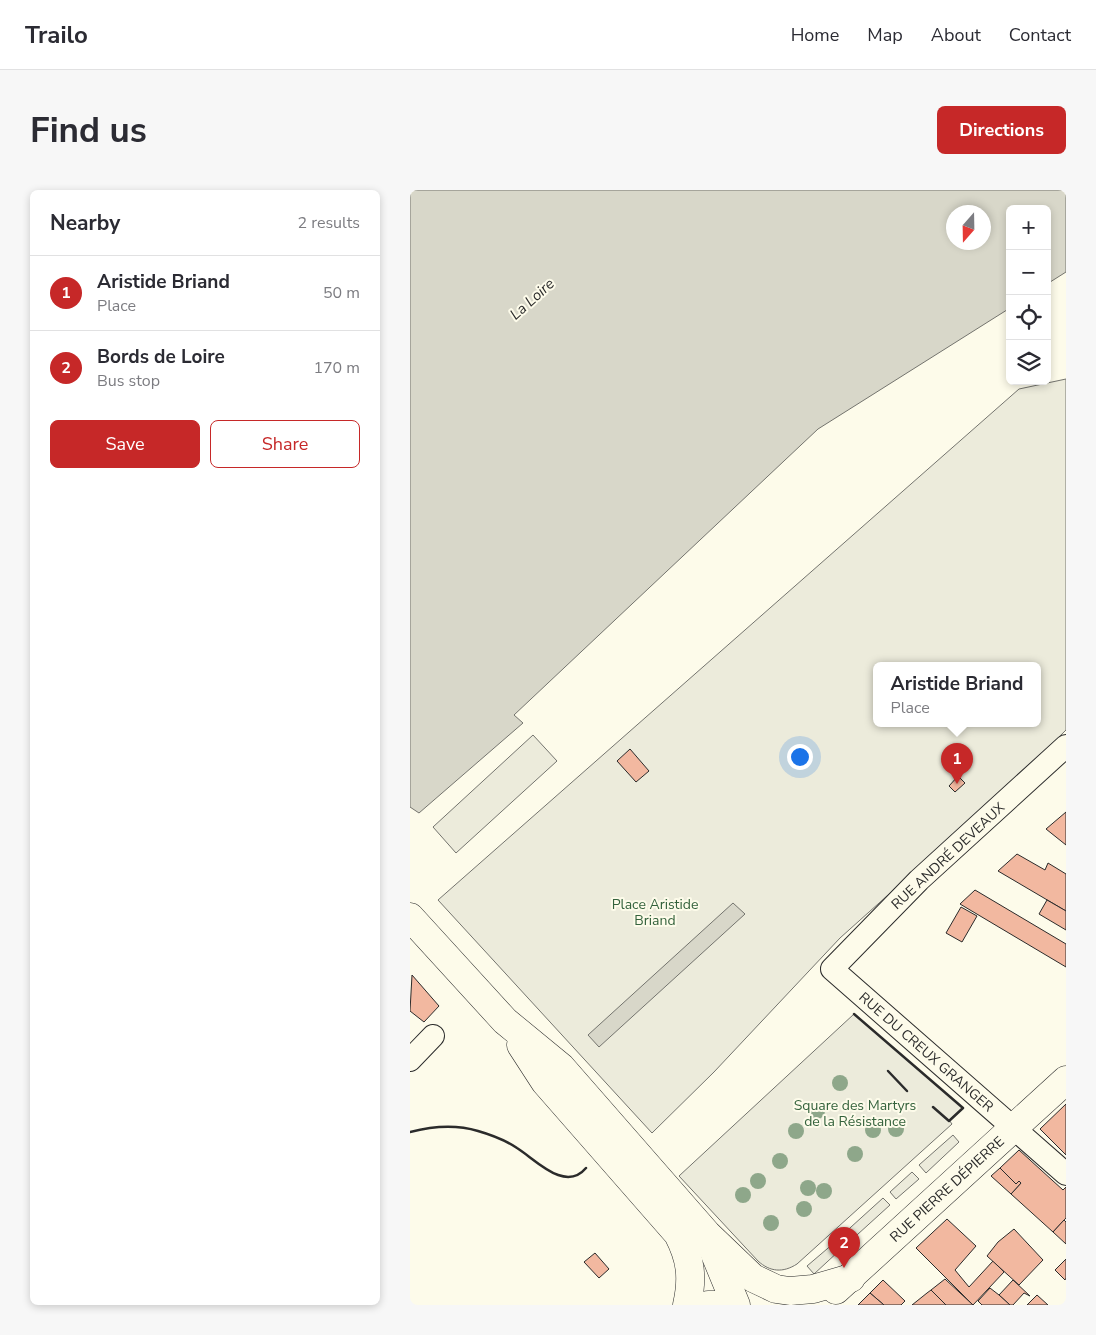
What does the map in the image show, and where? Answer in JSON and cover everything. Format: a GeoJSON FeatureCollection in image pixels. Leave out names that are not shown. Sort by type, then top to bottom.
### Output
{"type":"FeatureCollection","features":[{"type":"Feature","properties":{"kind":"main road"},"geometry":{"type":"LineString","coordinates":[[410,916],[505,1021],[561,1067],[614,1144],[653,1188],[707,1234],[754,1278],[776,1289],[790,1291],[813,1290],[851,1278]]}},
{"type":"Feature","properties":{"kind":"main road","name":"RUE PIERRE DÉPIERRE"},"geometry":{"type":"LineString","coordinates":[[819,1302],[851,1278],[1014,1130],[1066,1080]]}},
{"type":"Feature","properties":{"kind":"main road"},"geometry":{"type":"LineString","coordinates":[[653,1188],[686,1248],[692,1273],[687,1305]]}},
{"type":"Feature","properties":{"kind":"main road"},"geometry":{"type":"LineString","coordinates":[[707,1234],[736,1305]]}},
{"type":"Feature","properties":{"kind":"main road"},"geometry":{"type":"LineString","coordinates":[[708,1305],[732,1305]]}},
{"type":"Feature","properties":{"kind":"street","name":"RUE ANDRÉ DEVEAUX"},"geometry":{"type":"LineString","coordinates":[[832,969],[919,880],[1066,746]]}},
{"type":"Feature","properties":{"kind":"street","name":"RUE DU CREUX GRANGER"},"geometry":{"type":"LineString","coordinates":[[832,969],[1066,1174]]}},
{"type":"Feature","properties":{"kind":"street"},"geometry":{"type":"LineString","coordinates":[[410,1060],[434,1036]]}},
{"type":"Feature","properties":{"kind":"green space","name":"Place Aristide Briand"},"geometry":{"type":"Polygon","coordinates":[[[1066,379],[1066,730],[1003,792],[840,938],[714,1072],[652,1133],[438,900],[1019,389],[1038,385],[1051,385],[1051,382],[1066,379]]]}},
{"type":"Feature","properties":{"kind":"green space"},"geometry":{"type":"Polygon","coordinates":[[[533,735],[557,761],[456,853],[433,827],[533,735]]]}},
{"type":"Feature","properties":{"kind":"green space","name":"Square des Martyrs de la Résistance"},"geometry":{"type":"Polygon","coordinates":[[[854,1014],[963,1108],[949,1120],[952,1124],[797,1264],[782,1270],[772,1269],[758,1261],[679,1176],[854,1014]]]}},
{"type":"Feature","properties":{"kind":"green space"},"geometry":{"type":"Polygon","coordinates":[[[953,1135],[959,1142],[926,1173],[919,1165],[953,1135]]]}},
{"type":"Feature","properties":{"kind":"green space"},"geometry":{"type":"Polygon","coordinates":[[[912,1172],[919,1179],[896,1199],[890,1192],[912,1172]]]}},
{"type":"Feature","properties":{"kind":"green space"},"geometry":{"type":"Polygon","coordinates":[[[883,1198],[890,1205],[847,1244],[840,1237],[883,1198]]]}},
{"type":"Feature","properties":{"kind":"green space"},"geometry":{"type":"Polygon","coordinates":[[[834,1243],[840,1250],[814,1274],[807,1266],[834,1243]]]}},
{"type":"Feature","properties":{"kind":"water","name":"La Loire"},"geometry":{"type":"Polygon","coordinates":[[[410,190],[1066,190],[1066,272],[1051,281],[1051,205],[1006,205],[1006,311],[818,429],[514,715],[523,723],[419,813],[410,807],[410,190]]]}},
{"type":"Feature","properties":{"kind":"water"},"geometry":{"type":"Polygon","coordinates":[[[733,903],[745,914],[599,1047],[588,1035],[733,903]]]}},
{"type":"Feature","properties":{"kind":"building"},"geometry":{"type":"Polygon","coordinates":[[[630,749],[649,771],[636,782],[617,761],[630,749]]]}},
{"type":"Feature","properties":{"kind":"building"},"geometry":{"type":"Polygon","coordinates":[[[958,776],[965,783],[955,792],[949,786],[958,776]]]}},
{"type":"Feature","properties":{"kind":"building"},"geometry":{"type":"Polygon","coordinates":[[[1066,812],[1066,845],[1046,829],[1066,812]]]}},
{"type":"Feature","properties":{"kind":"building"},"geometry":{"type":"Polygon","coordinates":[[[1017,854],[1045,870],[1048,863],[1066,874],[1066,911],[998,871],[1017,854]]]}},
{"type":"Feature","properties":{"kind":"building"},"geometry":{"type":"Polygon","coordinates":[[[975,890],[1066,944],[1066,967],[960,904],[975,890]]]}},
{"type":"Feature","properties":{"kind":"building"},"geometry":{"type":"Polygon","coordinates":[[[1047,900],[1066,911],[1066,930],[1039,914],[1047,900]]]}},
{"type":"Feature","properties":{"kind":"building"},"geometry":{"type":"Polygon","coordinates":[[[961,907],[977,916],[962,942],[946,933],[961,907]]]}},
{"type":"Feature","properties":{"kind":"building"},"geometry":{"type":"Polygon","coordinates":[[[412,975],[439,1006],[424,1022],[410,1011],[412,975]]]}},
{"type":"Feature","properties":{"kind":"building"},"geometry":{"type":"Polygon","coordinates":[[[1066,1104],[1066,1155],[1040,1129],[1066,1104]]]}},
{"type":"Feature","properties":{"kind":"building"},"geometry":{"type":"Polygon","coordinates":[[[1019,1150],[1063,1190],[1066,1187],[1066,1218],[1053,1232],[1011,1194],[1021,1183],[1019,1181],[1016,1184],[1000,1168],[1019,1150]]]}},
{"type":"Feature","properties":{"kind":"building"},"geometry":{"type":"Polygon","coordinates":[[[1000,1168],[1016,1184],[1019,1181],[1021,1183],[1011,1194],[991,1176],[1000,1168]]]}},
{"type":"Feature","properties":{"kind":"building"},"geometry":{"type":"Polygon","coordinates":[[[947,1219],[976,1246],[955,1270],[969,1287],[993,1261],[1004,1272],[973,1305],[916,1248],[947,1219]]]}},
{"type":"Feature","properties":{"kind":"building"},"geometry":{"type":"Polygon","coordinates":[[[1064,1220],[1066,1222],[1066,1244],[1053,1232],[1064,1220]]]}},
{"type":"Feature","properties":{"kind":"building"},"geometry":{"type":"Polygon","coordinates":[[[1014,1229],[1043,1260],[1019,1285],[987,1256],[998,1242],[1014,1229]]]}},
{"type":"Feature","properties":{"kind":"building"},"geometry":{"type":"Polygon","coordinates":[[[595,1253],[609,1269],[599,1278],[584,1262],[595,1253]]]}},
{"type":"Feature","properties":{"kind":"building"},"geometry":{"type":"Polygon","coordinates":[[[1066,1259],[1066,1278],[1065,1280],[1055,1270],[1066,1259]]]}},
{"type":"Feature","properties":{"kind":"building"},"geometry":{"type":"Polygon","coordinates":[[[945,1279],[973,1305],[946,1305],[931,1290],[945,1279]]]}},
{"type":"Feature","properties":{"kind":"building"},"geometry":{"type":"Polygon","coordinates":[[[883,1280],[905,1301],[901,1305],[884,1305],[870,1293],[883,1280]]]}},
{"type":"Feature","properties":{"kind":"building"},"geometry":{"type":"Polygon","coordinates":[[[1013,1280],[1030,1296],[1024,1293],[1013,1305],[1010,1305],[999,1295],[1013,1280]]]}},
{"type":"Feature","properties":{"kind":"building"},"geometry":{"type":"Polygon","coordinates":[[[990,1288],[1010,1305],[982,1305],[978,1301],[990,1288]]]}},
{"type":"Feature","properties":{"kind":"building"},"geometry":{"type":"Polygon","coordinates":[[[931,1290],[946,1305],[912,1305],[927,1293],[931,1290]]]}},
{"type":"Feature","properties":{"kind":"building"},"geometry":{"type":"Polygon","coordinates":[[[870,1293],[884,1305],[858,1305],[870,1293]]]}},
{"type":"Feature","properties":{"kind":"building"},"geometry":{"type":"Polygon","coordinates":[[[1037,1295],[1048,1305],[1027,1305],[1037,1295]]]}},
{"type":"Feature","properties":{"kind":"wall"},"geometry":{"type":"LineString","coordinates":[[854,1014],[963,1108],[949,1121],[933,1107]]}},
{"type":"Feature","properties":{"kind":"wall"},"geometry":{"type":"LineString","coordinates":[[888,1071],[907,1091]]}},
{"type":"Feature","properties":{"kind":"wall"},"geometry":{"type":"LineString","coordinates":[[410,1132],[427,1128],[461,1127],[498,1138],[524,1153],[550,1172],[560,1176],[578,1175],[586,1168]]}},
{"type":"Feature","properties":{"kind":"place","name":"Aristide Briand"},"geometry":{"type":"Point","coordinates":[957,784]}},
{"type":"Feature","properties":{"kind":"place","name":"Bords de Loire"},"geometry":{"type":"Point","coordinates":[844,1268]}}]}
